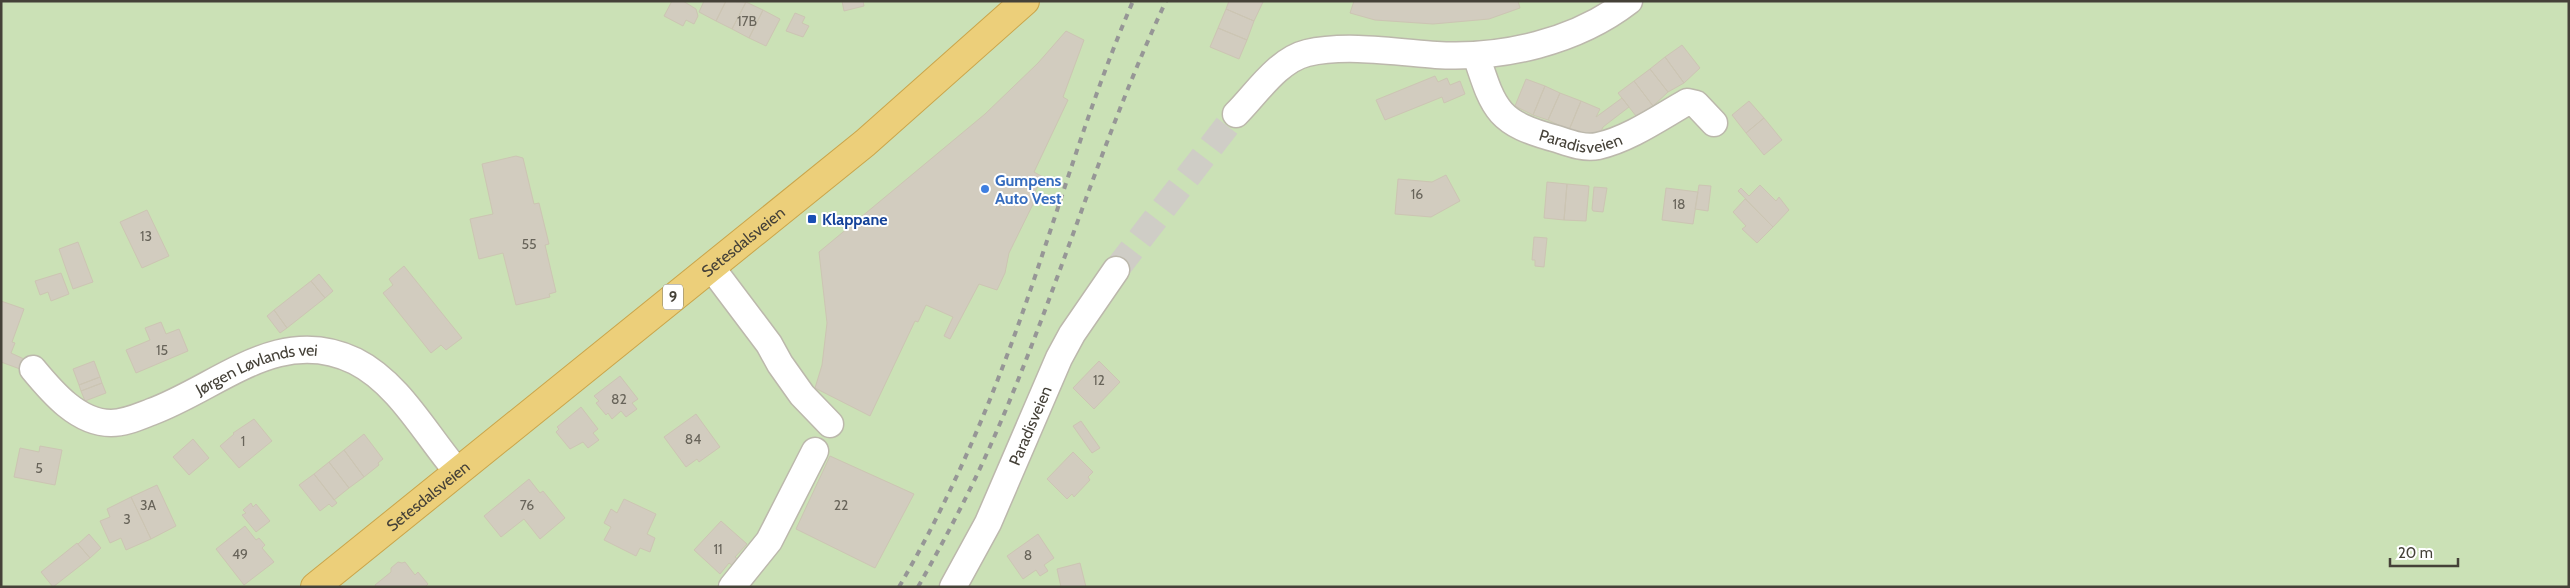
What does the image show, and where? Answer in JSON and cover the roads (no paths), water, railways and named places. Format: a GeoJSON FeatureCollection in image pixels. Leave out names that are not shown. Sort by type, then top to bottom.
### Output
{"type":"FeatureCollection","features":[{"type":"Feature","properties":{"kind":"highway","name":"Setesdalsveien"},"geometry":{"type":"LineString","coordinates":[[325,584],[457,471],[865,143],[1025,1]]}},
{"type":"Feature","properties":{"kind":"street"},"geometry":{"type":"LineString","coordinates":[[1236,114],[1275,72],[1306,53],[1373,50],[1476,55],[1548,41],[1582,29],[1629,1]]}},
{"type":"Feature","properties":{"kind":"street","name":"Paradisveien"},"geometry":{"type":"LineString","coordinates":[[1476,55],[1488,93],[1503,115],[1533,133],[1582,146],[1595,147],[1632,132],[1687,102],[1696,104],[1714,123]]}},
{"type":"Feature","properties":{"kind":"street"},"geometry":{"type":"LineString","coordinates":[[711,267],[752,321],[802,395],[830,424]]}},
{"type":"Feature","properties":{"kind":"street","name":"Paradisveien"},"geometry":{"type":"LineString","coordinates":[[953,587],[988,523],[1072,334],[1116,270]]}},
{"type":"Feature","properties":{"kind":"street","name":"Jørgen Løvlands vei"},"geometry":{"type":"LineString","coordinates":[[33,368],[67,405],[87,417],[110,423],[128,421],[172,404],[232,371],[278,352],[316,349],[335,352],[356,362],[391,390],[457,471]]}},
{"type":"Feature","properties":{"kind":"street"},"geometry":{"type":"LineString","coordinates":[[732,587],[769,540],[815,452]]}},
{"type":"Feature","properties":{"kind":"tunnel"},"geometry":{"type":"LineString","coordinates":[[1116,270],[1236,114]]}},
{"type":"Feature","properties":{"kind":"railway"},"geometry":{"type":"LineString","coordinates":[[899,587],[940,511],[965,459],[987,406],[1016,332],[1096,94],[1133,1]]}},
{"type":"Feature","properties":{"kind":"railway"},"geometry":{"type":"LineString","coordinates":[[918,587],[957,515],[992,442],[1037,332],[1098,165],[1166,1]]}},
{"type":"Feature","properties":{"kind":"place","name":"Gumpens Auto Vest"},"geometry":{"type":"Point","coordinates":[985,189]}},
{"type":"Feature","properties":{"kind":"place","name":"Klappane"},"geometry":{"type":"Point","coordinates":[812,219]}}]}
